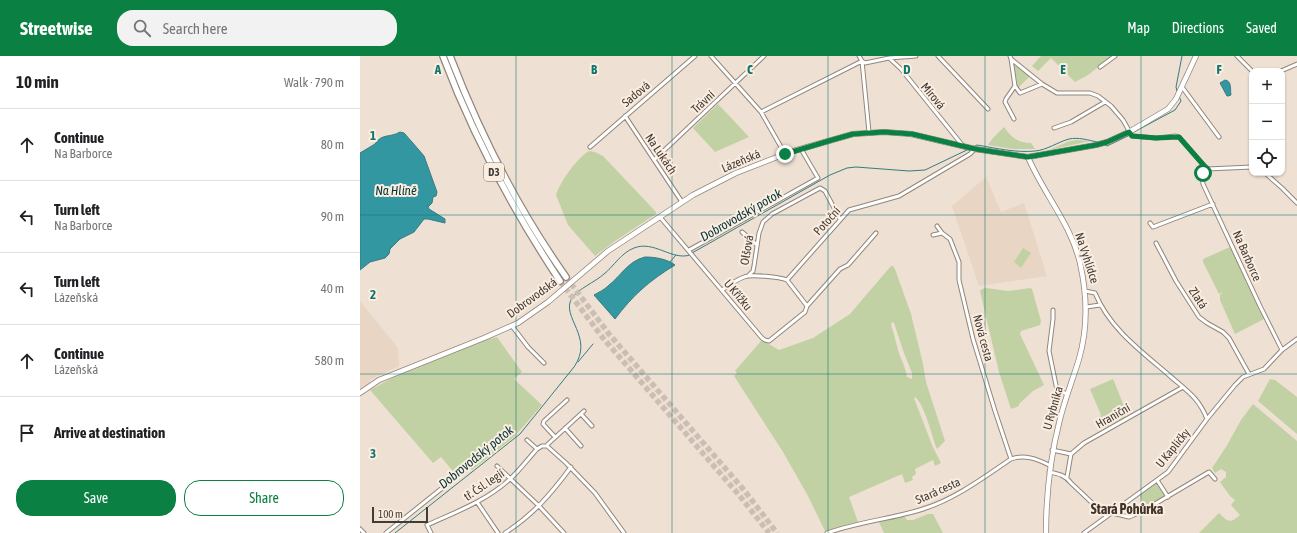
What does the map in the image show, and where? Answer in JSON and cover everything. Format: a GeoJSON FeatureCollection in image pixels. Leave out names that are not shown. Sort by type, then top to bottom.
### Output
{"type":"FeatureCollection","features":[{"type":"Feature","properties":{"kind":"highway","name":"D3"},"geometry":{"type":"LineString","coordinates":[[443,56],[475,134],[500,184],[533,240],[560,281]]}},
{"type":"Feature","properties":{"kind":"highway","name":"D3"},"geometry":{"type":"LineString","coordinates":[[450,56],[467,99],[505,179],[535,230],[566,277]]}},
{"type":"Feature","properties":{"kind":"street","name":"Sadová"},"geometry":{"type":"LineString","coordinates":[[590,147],[695,56]]}},
{"type":"Feature","properties":{"kind":"street"},"geometry":{"type":"LineString","coordinates":[[711,56],[761,112],[785,154]]}},
{"type":"Feature","properties":{"kind":"street","name":"Trávní"},"geometry":{"type":"LineString","coordinates":[[654,160],[764,56]]}},
{"type":"Feature","properties":{"kind":"street"},"geometry":{"type":"LineString","coordinates":[[859,56],[862,61],[869,132]]}},
{"type":"Feature","properties":{"kind":"street"},"geometry":{"type":"LineString","coordinates":[[761,112],[862,61],[865,63],[889,58],[916,56]]}},
{"type":"Feature","properties":{"kind":"street"},"geometry":{"type":"LineString","coordinates":[[938,56],[988,109]]}},
{"type":"Feature","properties":{"kind":"street"},"geometry":{"type":"LineString","coordinates":[[1100,67],[1115,56]]}},
{"type":"Feature","properties":{"kind":"street"},"geometry":{"type":"LineString","coordinates":[[1130,134],[1168,110],[1176,99],[1196,56]]}},
{"type":"Feature","properties":{"kind":"street"},"geometry":{"type":"LineString","coordinates":[[1237,56],[1249,68]]}},
{"type":"Feature","properties":{"kind":"street","name":"Mírová"},"geometry":{"type":"LineString","coordinates":[[889,58],[901,70],[963,146]]}},
{"type":"Feature","properties":{"kind":"street"},"geometry":{"type":"LineString","coordinates":[[1010,58],[1042,84],[1057,93],[1090,93],[1105,102],[1111,106],[1123,120],[1130,134]]}},
{"type":"Feature","properties":{"kind":"street"},"geometry":{"type":"LineString","coordinates":[[1010,58],[1015,86],[1020,94],[1042,84]]}},
{"type":"Feature","properties":{"kind":"street"},"geometry":{"type":"LineString","coordinates":[[1285,69],[1297,64]]}},
{"type":"Feature","properties":{"kind":"street"},"geometry":{"type":"LineString","coordinates":[[1014,120],[1005,102],[1006,98],[1015,86]]}},
{"type":"Feature","properties":{"kind":"street"},"geometry":{"type":"LineString","coordinates":[[1181,89],[1219,137]]}},
{"type":"Feature","properties":{"kind":"street"},"geometry":{"type":"LineString","coordinates":[[1054,128],[1071,122],[1105,102]]}},
{"type":"Feature","properties":{"kind":"street","name":"Na Lukách"},"geometry":{"type":"LineString","coordinates":[[625,116],[682,202]]}},
{"type":"Feature","properties":{"kind":"street","name":"Lázeňská"},"geometry":{"type":"LineString","coordinates":[[660,217],[682,202],[736,173],[801,149],[832,140],[869,132],[912,134],[975,149],[1028,157],[1096,145],[1130,134]]}},
{"type":"Feature","properties":{"kind":"street"},"geometry":{"type":"LineString","coordinates":[[1130,134],[1156,138],[1177,137],[1182,139],[1207,169],[1249,167]]}},
{"type":"Feature","properties":{"kind":"street"},"geometry":{"type":"LineString","coordinates":[[689,250],[818,178],[801,149]]}},
{"type":"Feature","properties":{"kind":"street","name":"Potoční"},"geometry":{"type":"LineString","coordinates":[[787,280],[845,213],[853,208],[899,196],[970,154],[975,149]]}},
{"type":"Feature","properties":{"kind":"street","name":"Na Vyhlídce"},"geometry":{"type":"LineString","coordinates":[[1028,157],[1033,169],[1059,213],[1076,252],[1085,291],[1095,293],[1100,305],[1119,332],[1198,401],[1203,408],[1207,420]]}},
{"type":"Feature","properties":{"kind":"street","name":"Na Barborce"},"geometry":{"type":"LineString","coordinates":[[1207,169],[1203,173],[1203,184],[1282,350]]}},
{"type":"Feature","properties":{"kind":"street"},"geometry":{"type":"LineString","coordinates":[[1268,176],[1297,203]]}},
{"type":"Feature","properties":{"kind":"street","name":"Olšová"},"geometry":{"type":"LineString","coordinates":[[748,276],[753,271],[759,233],[763,222],[772,214],[818,188],[821,188],[825,191],[840,219]]}},
{"type":"Feature","properties":{"kind":"street"},"geometry":{"type":"LineString","coordinates":[[1150,223],[1153,227],[1212,204]]}},
{"type":"Feature","properties":{"kind":"street","name":"U Křížku"},"geometry":{"type":"LineString","coordinates":[[660,217],[762,338],[769,341],[805,312],[807,306],[840,269],[848,265],[876,233]]}},
{"type":"Feature","properties":{"kind":"street","name":"Dobrovodská"},"geometry":{"type":"LineString","coordinates":[[360,393],[379,380],[513,327],[540,308],[608,251],[660,217]]}},
{"type":"Feature","properties":{"kind":"street","name":"Nová cesta"},"geometry":{"type":"LineString","coordinates":[[937,226],[942,233],[950,239],[959,262],[959,280],[973,339],[1011,459]]}},
{"type":"Feature","properties":{"kind":"street"},"geometry":{"type":"LineString","coordinates":[[742,232],[757,245]]}},
{"type":"Feature","properties":{"kind":"street"},"geometry":{"type":"LineString","coordinates":[[933,235],[942,233]]}},
{"type":"Feature","properties":{"kind":"street","name":"Zlatá"},"geometry":{"type":"LineString","coordinates":[[1156,243],[1176,281],[1199,317],[1230,338],[1249,374]]}},
{"type":"Feature","properties":{"kind":"street"},"geometry":{"type":"LineString","coordinates":[[722,290],[748,276],[778,278],[787,280],[807,306]]}},
{"type":"Feature","properties":{"kind":"street","name":"U Rybníka"},"geometry":{"type":"LineString","coordinates":[[1046,533],[1046,503],[1049,465],[1067,394],[1080,358],[1084,335],[1086,308],[1085,291]]}},
{"type":"Feature","properties":{"kind":"street"},"geometry":{"type":"LineString","coordinates":[[1086,308],[1100,305]]}},
{"type":"Feature","properties":{"kind":"street"},"geometry":{"type":"LineString","coordinates":[[1053,310],[1049,351],[1057,390],[1067,394]]}},
{"type":"Feature","properties":{"kind":"street"},"geometry":{"type":"LineString","coordinates":[[513,327],[528,347],[544,363]]}},
{"type":"Feature","properties":{"kind":"street"},"geometry":{"type":"LineString","coordinates":[[1207,420],[1235,385],[1249,374],[1264,369],[1282,350],[1297,339]]}},
{"type":"Feature","properties":{"kind":"street","name":"Hraniční"},"geometry":{"type":"LineString","coordinates":[[1071,454],[1084,443],[1183,387]]}},
{"type":"Feature","properties":{"kind":"street"},"geometry":{"type":"LineString","coordinates":[[555,437],[544,424],[544,421],[567,400]]}},
{"type":"Feature","properties":{"kind":"street"},"geometry":{"type":"LineString","coordinates":[[592,426],[582,412],[547,446],[571,468],[594,493],[624,533]]}},
{"type":"Feature","properties":{"kind":"street","name":"U Kapličky"},"geometry":{"type":"LineString","coordinates":[[1084,533],[1168,472],[1207,420]]}},
{"type":"Feature","properties":{"kind":"street"},"geometry":{"type":"LineString","coordinates":[[565,428],[581,446]]}},
{"type":"Feature","properties":{"kind":"street"},"geometry":{"type":"LineString","coordinates":[[527,440],[537,449]]}},
{"type":"Feature","properties":{"kind":"street","name":"tř. Čsl. legií"},"geometry":{"type":"LineString","coordinates":[[431,533],[426,526],[477,502],[492,493],[510,478],[537,449],[542,446],[547,446]]}},
{"type":"Feature","properties":{"kind":"street"},"geometry":{"type":"LineString","coordinates":[[1052,450],[1071,454],[1066,477]]}},
{"type":"Feature","properties":{"kind":"street"},"geometry":{"type":"LineString","coordinates":[[1011,459],[1018,456],[1024,456],[1049,465]]}},
{"type":"Feature","properties":{"kind":"street","name":"Stará cesta"},"geometry":{"type":"LineString","coordinates":[[827,533],[928,507],[969,487],[1011,459]]}},
{"type":"Feature","properties":{"kind":"street"},"geometry":{"type":"LineString","coordinates":[[497,466],[539,506],[564,533]]}},
{"type":"Feature","properties":{"kind":"street"},"geometry":{"type":"LineString","coordinates":[[505,533],[522,522],[539,506],[571,468]]}},
{"type":"Feature","properties":{"kind":"street","name":"tř. Čsl. legií"},"geometry":{"type":"LineString","coordinates":[[386,533],[466,469]]}},
{"type":"Feature","properties":{"kind":"street"},"geometry":{"type":"LineString","coordinates":[[1049,472],[1066,477],[1106,516]]}},
{"type":"Feature","properties":{"kind":"street"},"geometry":{"type":"LineString","coordinates":[[1112,513],[1129,517],[1143,511],[1209,472],[1215,479]]}},
{"type":"Feature","properties":{"kind":"street"},"geometry":{"type":"LineString","coordinates":[[1157,480],[1168,496]]}},
{"type":"Feature","properties":{"kind":"street"},"geometry":{"type":"LineString","coordinates":[[477,502],[498,533]]}},
{"type":"Feature","properties":{"kind":"street"},"geometry":{"type":"LineString","coordinates":[[360,529],[364,533]]}},
{"type":"Feature","properties":{"kind":"shaded area"},"geometry":{"type":"Polygon","coordinates":[[[986,177],[1001,212],[1024,203],[1047,276],[979,286],[952,206],[986,177]]]}},
{"type":"Feature","properties":{"kind":"shaded area"},"geometry":{"type":"Polygon","coordinates":[[[360,301],[398,348],[399,366],[370,380],[369,384],[360,390],[360,301]]]}},
{"type":"Feature","properties":{"kind":"green space"},"geometry":{"type":"Polygon","coordinates":[[[1041,56],[1112,56],[1088,75],[1075,82],[1051,58],[1038,71],[1032,66],[1041,56]]]}},
{"type":"Feature","properties":{"kind":"green space"},"geometry":{"type":"Polygon","coordinates":[[[1015,65],[1030,76],[1018,88],[1014,66],[1015,65]]]}},
{"type":"Feature","properties":{"kind":"green space"},"geometry":{"type":"Polygon","coordinates":[[[718,104],[749,137],[715,152],[693,128],[718,104]]]}},
{"type":"Feature","properties":{"kind":"green space"},"geometry":{"type":"Polygon","coordinates":[[[1004,127],[1015,139],[1022,142],[1031,143],[1035,149],[1013,149],[988,145],[1004,127]]]}},
{"type":"Feature","properties":{"kind":"green space"},"geometry":{"type":"Polygon","coordinates":[[[1070,141],[1090,141],[1049,150],[1070,141]]]}},
{"type":"Feature","properties":{"kind":"green space"},"geometry":{"type":"Polygon","coordinates":[[[589,151],[603,156],[656,212],[656,214],[595,256],[568,225],[556,195],[561,184],[579,159],[589,151]]]}},
{"type":"Feature","properties":{"kind":"green space"},"geometry":{"type":"Polygon","coordinates":[[[1230,247],[1264,319],[1235,334],[1220,300],[1220,295],[1223,292],[1219,294],[1203,262],[1203,259],[1230,247]]]}},
{"type":"Feature","properties":{"kind":"green space"},"geometry":{"type":"Polygon","coordinates":[[[1023,248],[1031,253],[1021,268],[1014,262],[1023,248]]]}},
{"type":"Feature","properties":{"kind":"green space"},"geometry":{"type":"Polygon","coordinates":[[[891,266],[893,266],[911,314],[926,382],[945,441],[937,449],[925,414],[919,401],[915,397],[914,398],[932,445],[941,463],[935,466],[933,460],[915,469],[916,474],[912,477],[913,480],[905,483],[902,474],[849,497],[858,522],[825,531],[808,496],[783,452],[734,376],[737,373],[735,371],[762,340],[779,350],[813,338],[850,314],[891,266]],[[892,322],[891,325],[907,377],[912,379],[912,373],[894,323],[892,322]]]}},
{"type":"Feature","properties":{"kind":"green space"},"geometry":{"type":"Polygon","coordinates":[[[986,288],[1008,291],[1032,289],[1041,321],[1040,325],[1021,331],[1020,334],[1044,385],[1033,391],[1019,404],[1019,406],[1011,409],[999,372],[980,291],[986,288]]]}},
{"type":"Feature","properties":{"kind":"green space"},"geometry":{"type":"Polygon","coordinates":[[[497,337],[522,372],[514,379],[542,405],[514,437],[472,470],[467,465],[456,475],[441,457],[433,463],[370,390],[392,378],[485,340],[497,337]]]}},
{"type":"Feature","properties":{"kind":"green space"},"geometry":{"type":"Polygon","coordinates":[[[1113,379],[1126,411],[1125,417],[1104,428],[1099,417],[1101,415],[1090,389],[1113,379]]]}},
{"type":"Feature","properties":{"kind":"green space"},"geometry":{"type":"Polygon","coordinates":[[[1270,379],[1275,380],[1297,397],[1297,434],[1258,401],[1270,379]]]}},
{"type":"Feature","properties":{"kind":"green space"},"geometry":{"type":"Polygon","coordinates":[[[1253,404],[1297,441],[1297,533],[1199,533],[1219,513],[1229,521],[1234,520],[1240,515],[1231,505],[1235,500],[1230,496],[1220,482],[1226,477],[1226,472],[1221,469],[1215,473],[1212,468],[1241,420],[1253,404]]]}},
{"type":"Feature","properties":{"kind":"green space"},"geometry":{"type":"Polygon","coordinates":[[[1156,483],[1165,496],[1145,507],[1140,495],[1156,483]]]}},
{"type":"Feature","properties":{"kind":"green space"},"geometry":{"type":"Polygon","coordinates":[[[928,514],[933,514],[943,533],[884,533],[879,522],[904,516],[907,520],[913,520],[928,514]]]}},
{"type":"Feature","properties":{"kind":"water"},"geometry":{"type":"Polygon","coordinates":[[[1225,80],[1229,82],[1230,86],[1231,95],[1228,96],[1220,83],[1225,80]]]}},
{"type":"Feature","properties":{"kind":"water","name":"Na Hlíně"},"geometry":{"type":"Polygon","coordinates":[[[400,132],[404,133],[424,156],[437,192],[436,196],[433,197],[432,203],[428,207],[445,219],[445,223],[424,219],[414,232],[400,239],[390,249],[389,254],[385,258],[370,262],[360,270],[360,153],[375,144],[380,138],[400,132]]]}},
{"type":"Feature","properties":{"kind":"water"},"geometry":{"type":"Polygon","coordinates":[[[645,257],[661,259],[675,265],[642,289],[615,319],[594,295],[613,282],[629,265],[645,257]]]}},
{"type":"Feature","properties":{"kind":"waterway","name":"Dobrovodský potok"},"geometry":{"type":"LineString","coordinates":[[1177,91],[1176,87],[1182,56]]}},
{"type":"Feature","properties":{"kind":"waterway","name":"Dobrovodský potok"},"geometry":{"type":"LineString","coordinates":[[1132,133],[1175,110],[1181,101],[1179,96]]}},
{"type":"Feature","properties":{"kind":"waterway","name":"Dobrovodský potok"},"geometry":{"type":"LineString","coordinates":[[1105,145],[1107,146],[1130,135]]}},
{"type":"Feature","properties":{"kind":"waterway","name":"Dobrovodský potok"},"geometry":{"type":"LineString","coordinates":[[973,147],[977,145],[1006,150],[1035,151],[1072,138],[1097,142]]}},
{"type":"Feature","properties":{"kind":"waterway","name":"Dobrovodský potok"},"geometry":{"type":"LineString","coordinates":[[692,253],[830,175],[847,168],[856,167],[909,171],[925,170],[969,149]]}},
{"type":"Feature","properties":{"kind":"waterway","name":"Dobrovodský potok"},"geometry":{"type":"LineString","coordinates":[[395,533],[520,434],[574,367],[579,356],[581,346],[570,313],[570,305],[572,298],[575,295],[608,271],[625,253],[634,248],[641,246],[656,248],[676,255],[690,255]]}},
{"type":"Feature","properties":{"kind":"waterway"},"geometry":{"type":"LineString","coordinates":[[670,262],[676,255]]}},
{"type":"Feature","properties":{"kind":"waterway"},"geometry":{"type":"LineString","coordinates":[[578,362],[593,344]]}},
{"type":"Feature","properties":{"kind":"tunnel"},"geometry":{"type":"LineString","coordinates":[[566,277],[609,334],[744,490],[777,533]]}},
{"type":"Feature","properties":{"kind":"tunnel"},"geometry":{"type":"LineString","coordinates":[[560,281],[603,338],[739,495],[769,533]]}},
{"type":"Feature","properties":{"kind":"district","name":"Stará Pohůrka"},"geometry":{"type":"Point","coordinates":[1127,509]}},
{"type":"Feature","properties":{"kind":"route"},"geometry":{"type":"LineString","coordinates":[[785,154],[853,134],[884,132],[912,134],[975,149],[1028,157],[1096,145],[1107,142],[1129,132],[1132,136],[1156,138],[1179,137],[1207,169],[1203,173]]}}]}
